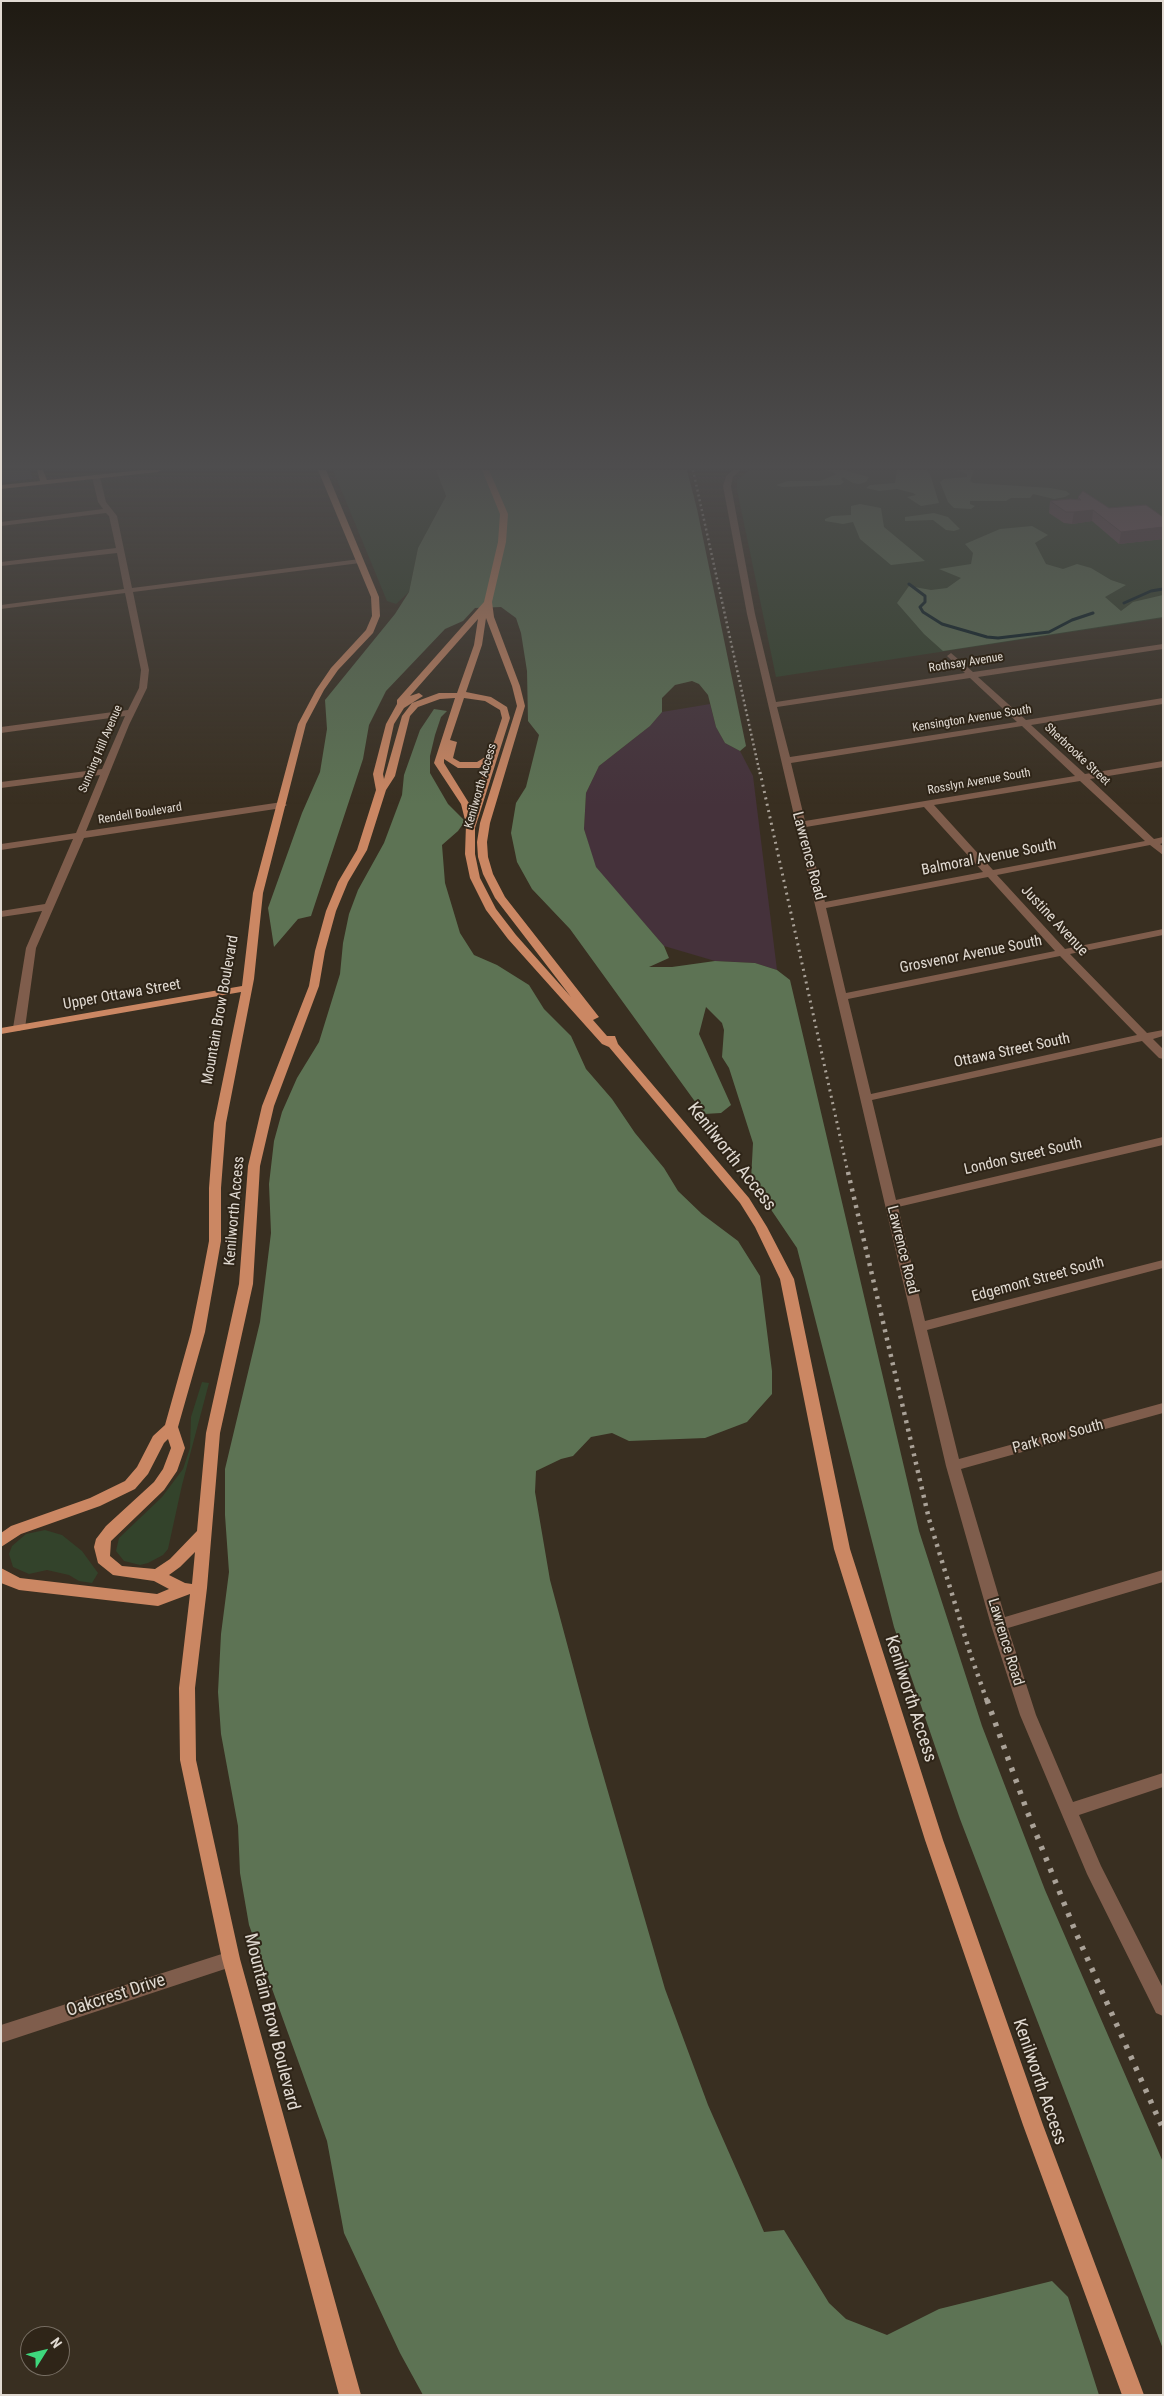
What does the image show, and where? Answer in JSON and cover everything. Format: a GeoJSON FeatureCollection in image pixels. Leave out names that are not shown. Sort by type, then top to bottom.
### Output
{"type":"FeatureCollection","features":[{"type":"Feature","properties":{"kind":"main road","name":"Mountain Brow Boulevard"},"geometry":{"type":"LineString","coordinates":[[1,1541],[22,1527],[95,1502],[130,1485],[144,1470],[158,1440],[171,1427],[198,1332],[208,1283],[214,1241],[215,1188],[220,1123],[247,988],[258,893],[302,724],[320,690],[335,668],[363,640],[374,623],[377,607],[368,582]]}},
{"type":"Feature","properties":{"kind":"main road"},"geometry":{"type":"LineString","coordinates":[[470,828],[468,808],[439,763],[439,758],[478,645],[491,582]]}},
{"type":"Feature","properties":{"kind":"main road"},"geometry":{"type":"LineString","coordinates":[[486,604],[522,706],[519,716]]}},
{"type":"Feature","properties":{"kind":"main road"},"geometry":{"type":"LineString","coordinates":[[390,724],[400,702],[486,604]]}},
{"type":"Feature","properties":{"kind":"main road"},"geometry":{"type":"LineString","coordinates":[[490,617],[483,658],[448,759],[458,765],[469,766],[483,764],[493,756]]}},
{"type":"Feature","properties":{"kind":"main road","name":"Kenilworth Access"},"geometry":{"type":"LineString","coordinates":[[381,790],[378,774],[390,724],[400,706],[408,700],[431,692],[453,692],[500,696],[511,702],[517,709],[519,716],[485,823],[482,842],[483,857],[488,874],[500,898],[613,1039],[614,1045]]}},
{"type":"Feature","properties":{"kind":"main road","name":"Kenilworth Access"},"geometry":{"type":"LineString","coordinates":[[191,1653],[213,1433],[246,1284],[254,1166],[268,1106],[314,986],[320,951],[331,911],[343,882],[362,850],[381,790],[390,776],[403,722],[409,710],[429,699],[453,692]]}},
{"type":"Feature","properties":{"kind":"main road","name":"Kenilworth Access"},"geometry":{"type":"LineString","coordinates":[[479,693],[499,705],[506,714],[470,828],[470,854],[475,878],[491,910],[539,969],[606,1042],[614,1045],[745,1201],[774,1251],[787,1279],[814,1421],[842,1549],[937,1850],[1033,2126],[1133,2395]]}},
{"type":"Feature","properties":{"kind":"main road","name":"Upper Ottawa Street"},"geometry":{"type":"LineString","coordinates":[[1,1031],[247,988]]}},
{"type":"Feature","properties":{"kind":"main road"},"geometry":{"type":"LineString","coordinates":[[171,1427],[178,1448],[170,1471],[159,1486],[111,1530],[104,1538],[102,1547],[104,1559],[118,1571],[157,1575],[183,1589]]}},
{"type":"Feature","properties":{"kind":"main road"},"geometry":{"type":"LineString","coordinates":[[157,1575],[175,1563],[204,1533]]}},
{"type":"Feature","properties":{"kind":"main road"},"geometry":{"type":"LineString","coordinates":[[1,1574],[8,1580],[19,1584],[158,1600],[183,1589],[199,1588]]}},
{"type":"Feature","properties":{"kind":"main road","name":"Mountain Brow Boulevard"},"geometry":{"type":"LineString","coordinates":[[191,1653],[186,1725],[188,1760],[232,1959],[350,2395]]}},
{"type":"Feature","properties":{"kind":"street","name":"Sunning Hill Avenue"},"geometry":{"type":"LineString","coordinates":[[19,1028],[31,948],[106,771],[144,688],[145,670],[126,582]]}},
{"type":"Feature","properties":{"kind":"street"},"geometry":{"type":"LineString","coordinates":[[1,607],[199,582]]}},
{"type":"Feature","properties":{"kind":"street","name":"Lawrence Road"},"geometry":{"type":"LineString","coordinates":[[744,582],[800,825],[822,906],[891,1205],[922,1327],[937,1402],[999,1625],[1028,1715],[1068,1811],[1132,1950],[1163,2007]]}},
{"type":"Feature","properties":{"kind":"street"},"geometry":{"type":"LineString","coordinates":[[1154,640],[1162,646]]}},
{"type":"Feature","properties":{"kind":"street","name":"Rothsay Avenue"},"geometry":{"type":"LineString","coordinates":[[773,705],[1162,646]]}},
{"type":"Feature","properties":{"kind":"street","name":"Sherbrooke Street"},"geometry":{"type":"LineString","coordinates":[[951,656],[1163,852]]}},
{"type":"Feature","properties":{"kind":"street","name":"Kensington Avenue South"},"geometry":{"type":"LineString","coordinates":[[785,761],[1163,701]]}},
{"type":"Feature","properties":{"kind":"street"},"geometry":{"type":"LineString","coordinates":[[1,730],[132,712]]}},
{"type":"Feature","properties":{"kind":"street","name":"Rosslyn Avenue South"},"geometry":{"type":"LineString","coordinates":[[800,825],[1163,764]]}},
{"type":"Feature","properties":{"kind":"street"},"geometry":{"type":"LineString","coordinates":[[1,786],[106,771]]}},
{"type":"Feature","properties":{"kind":"street","name":"Justine Avenue"},"geometry":{"type":"LineString","coordinates":[[927,804],[1062,952],[1163,1056]]}},
{"type":"Feature","properties":{"kind":"street","name":"Rendell Boulevard"},"geometry":{"type":"LineString","coordinates":[[1,847],[282,805]]}},
{"type":"Feature","properties":{"kind":"street","name":"Balmoral Avenue South"},"geometry":{"type":"LineString","coordinates":[[822,906],[1163,840]]}},
{"type":"Feature","properties":{"kind":"street"},"geometry":{"type":"LineString","coordinates":[[1,914],[47,907]]}},
{"type":"Feature","properties":{"kind":"street","name":"Grosvenor Avenue South"},"geometry":{"type":"LineString","coordinates":[[843,997],[1163,932]]}},
{"type":"Feature","properties":{"kind":"street","name":"Ottawa Street South"},"geometry":{"type":"LineString","coordinates":[[867,1098],[1163,1033]]}},
{"type":"Feature","properties":{"kind":"street","name":"London Street South"},"geometry":{"type":"LineString","coordinates":[[891,1205],[1163,1142]]}},
{"type":"Feature","properties":{"kind":"street","name":"Edgemont Street South"},"geometry":{"type":"LineString","coordinates":[[922,1327],[1163,1264]]}},
{"type":"Feature","properties":{"kind":"street","name":"Park Row South"},"geometry":{"type":"LineString","coordinates":[[954,1466],[1163,1408]]}},
{"type":"Feature","properties":{"kind":"street"},"geometry":{"type":"LineString","coordinates":[[999,1625],[1163,1576]]}},
{"type":"Feature","properties":{"kind":"street"},"geometry":{"type":"LineString","coordinates":[[1068,1811],[1163,1780]]}},
{"type":"Feature","properties":{"kind":"street","name":"Oakcrest Drive"},"geometry":{"type":"LineString","coordinates":[[1,2034],[232,1959]]}},
{"type":"Feature","properties":{"kind":"shaded area"},"geometry":{"type":"Polygon","coordinates":[[[710,704],[716,727],[725,743],[740,751],[753,776],[777,970],[755,963],[715,961],[664,946],[595,867],[584,829],[586,793],[599,766],[650,726],[662,712],[710,704]]]}},
{"type":"Feature","properties":{"kind":"green space"},"geometry":{"type":"Polygon","coordinates":[[[379,582],[411,582],[409,592],[396,604],[387,601],[379,582]]]}},
{"type":"Feature","properties":{"kind":"green space"},"geometry":{"type":"Polygon","coordinates":[[[411,582],[712,582],[746,746],[740,751],[725,743],[716,727],[708,695],[699,684],[692,681],[675,685],[662,698],[662,712],[650,726],[599,766],[586,793],[584,829],[596,867],[664,946],[669,958],[649,967],[672,967],[715,961],[755,963],[777,970],[790,980],[919,1531],[982,1726],[1045,1890],[1163,2162],[1163,2349],[960,1819],[894,1627],[797,1248],[751,1180],[753,1143],[729,1068],[722,1057],[724,1030],[722,1023],[706,1007],[699,1034],[731,1105],[721,1113],[704,1114],[570,929],[532,889],[517,862],[511,833],[516,803],[526,787],[539,735],[528,721],[527,671],[521,633],[516,618],[501,607],[475,608],[463,621],[445,629],[386,691],[369,725],[363,759],[311,916],[298,919],[274,947],[268,908],[302,813],[320,772],[327,729],[325,700],[395,614],[409,592],[411,582]]]}},
{"type":"Feature","properties":{"kind":"green space"},"geometry":{"type":"Polygon","coordinates":[[[756,582],[1163,582],[1163,618],[776,677],[756,582]]]}},
{"type":"Feature","properties":{"kind":"green space"},"geometry":{"type":"Polygon","coordinates":[[[956,582],[1116,582],[1126,585],[1105,597],[1121,611],[1133,602],[1163,595],[1163,617],[943,651],[924,634],[897,603],[909,586],[931,590],[947,588],[956,582]]]}},
{"type":"Feature","properties":{"kind":"green space"},"geometry":{"type":"Polygon","coordinates":[[[434,709],[447,711],[441,717],[435,735],[430,756],[430,773],[448,804],[465,821],[458,831],[442,845],[445,883],[460,933],[474,955],[497,965],[529,985],[544,1009],[571,1036],[586,1069],[612,1099],[635,1133],[664,1168],[678,1191],[702,1214],[738,1241],[760,1276],[772,1371],[772,1394],[747,1422],[705,1438],[629,1441],[612,1433],[591,1437],[573,1456],[561,1459],[536,1471],[535,1492],[550,1580],[589,1726],[665,1989],[708,2105],[764,2232],[784,2230],[829,2303],[846,2319],[887,2335],[939,2309],[1052,2281],[1068,2297],[1099,2395],[423,2395],[400,2353],[344,2233],[327,2141],[249,1925],[240,1873],[238,1826],[221,1734],[218,1692],[221,1634],[229,1572],[225,1515],[225,1469],[260,1322],[271,1233],[269,1184],[274,1141],[282,1112],[297,1078],[319,1042],[340,974],[343,943],[349,914],[358,890],[384,843],[402,795],[404,775],[420,730],[434,709]]]}},
{"type":"Feature","properties":{"kind":"green space"},"geometry":{"type":"Polygon","coordinates":[[[202,1382],[209,1383],[182,1485],[168,1549],[163,1555],[148,1563],[140,1565],[124,1561],[116,1551],[119,1538],[162,1497],[183,1469],[190,1448],[191,1417],[202,1382]]]}},
{"type":"Feature","properties":{"kind":"green space"},"geometry":{"type":"Polygon","coordinates":[[[45,1530],[62,1535],[82,1551],[98,1573],[92,1583],[79,1581],[69,1575],[47,1570],[29,1574],[13,1567],[9,1554],[12,1546],[26,1534],[45,1530]]]}},
{"type":"Feature","properties":{"kind":"waterway"},"geometry":{"type":"LineString","coordinates":[[909,584],[925,596],[925,602],[920,607],[923,612],[942,624],[987,637],[998,638],[1049,632],[1072,620],[1093,613]]}},
{"type":"Feature","properties":{"kind":"waterway"},"geometry":{"type":"LineString","coordinates":[[1124,603],[1151,591],[1163,589]]}},
{"type":"Feature","properties":{"kind":"railway"},"geometry":{"type":"LineString","coordinates":[[718,582],[760,774]]}},
{"type":"Feature","properties":{"kind":"railway"},"geometry":{"type":"LineString","coordinates":[[760,772],[848,1173]]}},
{"type":"Feature","properties":{"kind":"railway"},"geometry":{"type":"LineString","coordinates":[[848,1172],[929,1519],[971,1656],[987,1701]]}},
{"type":"Feature","properties":{"kind":"railway"},"geometry":{"type":"LineString","coordinates":[[987,1700],[1027,1811],[1076,1933],[1163,2129]]}}]}
